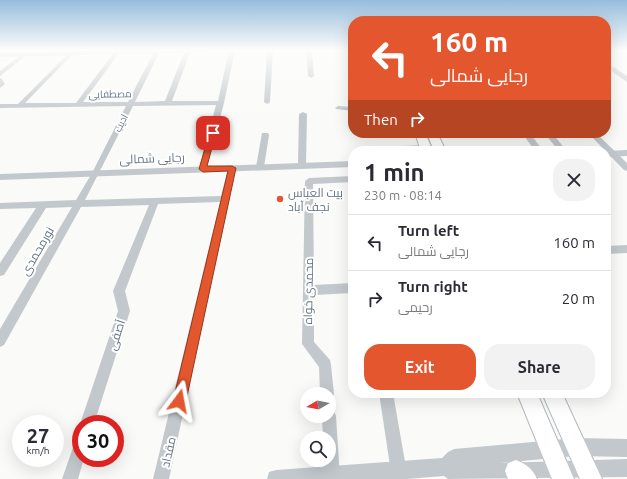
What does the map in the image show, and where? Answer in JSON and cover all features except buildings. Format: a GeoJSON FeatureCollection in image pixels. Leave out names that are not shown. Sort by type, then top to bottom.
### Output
{"type":"FeatureCollection","features":[{"type":"Feature","properties":{"kind":"main road"},"geometry":{"type":"LineString","coordinates":[[529,398],[561,474]]}},
{"type":"Feature","properties":{"kind":"main road"},"geometry":{"type":"LineString","coordinates":[[554,398],[589,474]]}},
{"type":"Feature","properties":{"kind":"street"},"geometry":{"type":"LineString","coordinates":[[20,106],[51,72]]}},
{"type":"Feature","properties":{"kind":"street"},"geometry":{"type":"LineString","coordinates":[[78,105],[102,72]]}},
{"type":"Feature","properties":{"kind":"street","name":"ادیب"},"geometry":{"type":"LineString","coordinates":[[96,173],[147,72]]}},
{"type":"Feature","properties":{"kind":"street"},"geometry":{"type":"LineString","coordinates":[[168,103],[180,72]]}},
{"type":"Feature","properties":{"kind":"street"},"geometry":{"type":"LineString","coordinates":[[203,169],[221,104],[227,72]]}},
{"type":"Feature","properties":{"kind":"street"},"geometry":{"type":"LineString","coordinates":[[266,102],[268,72]]}},
{"type":"Feature","properties":{"kind":"street"},"geometry":{"type":"LineString","coordinates":[[617,72],[627,80]]}},
{"type":"Feature","properties":{"kind":"street"},"geometry":{"type":"LineString","coordinates":[[0,80],[2,84],[0,86]]}},
{"type":"Feature","properties":{"kind":"street","name":"مصطفایی"},"geometry":{"type":"LineString","coordinates":[[0,106],[168,103],[221,104]]}},
{"type":"Feature","properties":{"kind":"street"},"geometry":{"type":"LineString","coordinates":[[338,108],[348,109]]}},
{"type":"Feature","properties":{"kind":"street"},"geometry":{"type":"LineString","coordinates":[[302,166],[303,114]]}},
{"type":"Feature","properties":{"kind":"street"},"geometry":{"type":"LineString","coordinates":[[260,167],[265,135]]}},
{"type":"Feature","properties":{"kind":"street"},"geometry":{"type":"LineString","coordinates":[[552,138],[559,146]]}},
{"type":"Feature","properties":{"kind":"street"},"geometry":{"type":"LineString","coordinates":[[596,138],[603,146]]}},
{"type":"Feature","properties":{"kind":"street"},"geometry":{"type":"LineString","coordinates":[[611,154],[627,153]]}},
{"type":"Feature","properties":{"kind":"street"},"geometry":{"type":"LineString","coordinates":[[611,156],[627,168]]}},
{"type":"Feature","properties":{"kind":"street","name":"رجایی شمالی"},"geometry":{"type":"LineString","coordinates":[[0,177],[348,164]]}},
{"type":"Feature","properties":{"kind":"street","name":"مقداد"},"geometry":{"type":"LineString","coordinates":[[161,479],[232,168]]}},
{"type":"Feature","properties":{"kind":"street","name":"نورمحمدی"},"geometry":{"type":"LineString","coordinates":[[0,342],[96,173]]}},
{"type":"Feature","properties":{"kind":"street","name":"محمدی خواه"},"geometry":{"type":"LineString","coordinates":[[327,387],[325,365],[308,344],[309,181],[348,179]]}},
{"type":"Feature","properties":{"kind":"street"},"geometry":{"type":"LineString","coordinates":[[0,206],[226,199]]}},
{"type":"Feature","properties":{"kind":"street","name":"آصفی"},"geometry":{"type":"LineString","coordinates":[[90,415],[124,311],[119,291],[155,201]]}},
{"type":"Feature","properties":{"kind":"street"},"geometry":{"type":"LineString","coordinates":[[0,272],[44,204]]}},
{"type":"Feature","properties":{"kind":"street"},"geometry":{"type":"LineString","coordinates":[[611,250],[627,249]]}},
{"type":"Feature","properties":{"kind":"street"},"geometry":{"type":"LineString","coordinates":[[309,290],[348,288]]}},
{"type":"Feature","properties":{"kind":"street"},"geometry":{"type":"LineString","coordinates":[[387,398],[400,474]]}},
{"type":"Feature","properties":{"kind":"street"},"geometry":{"type":"LineString","coordinates":[[328,423],[332,477]]}},
{"type":"Feature","properties":{"kind":"street"},"geometry":{"type":"LineString","coordinates":[[276,479],[400,474],[447,467],[454,458],[576,447],[627,448]]}},
{"type":"Feature","properties":{"kind":"street"},"geometry":{"type":"LineString","coordinates":[[70,479],[74,467]]}},
{"type":"Feature","properties":{"kind":"street"},"geometry":{"type":"LineString","coordinates":[[447,467],[458,475],[589,474],[627,468]]}},
{"type":"Feature","properties":{"kind":"place","name":"بیت العباس نجف آباد"},"geometry":{"type":"Point","coordinates":[280,199]}},
{"type":"Feature","properties":{"kind":"route"},"geometry":{"type":"LineString","coordinates":[[179,401],[232,168],[203,169],[213,133]]}}]}
